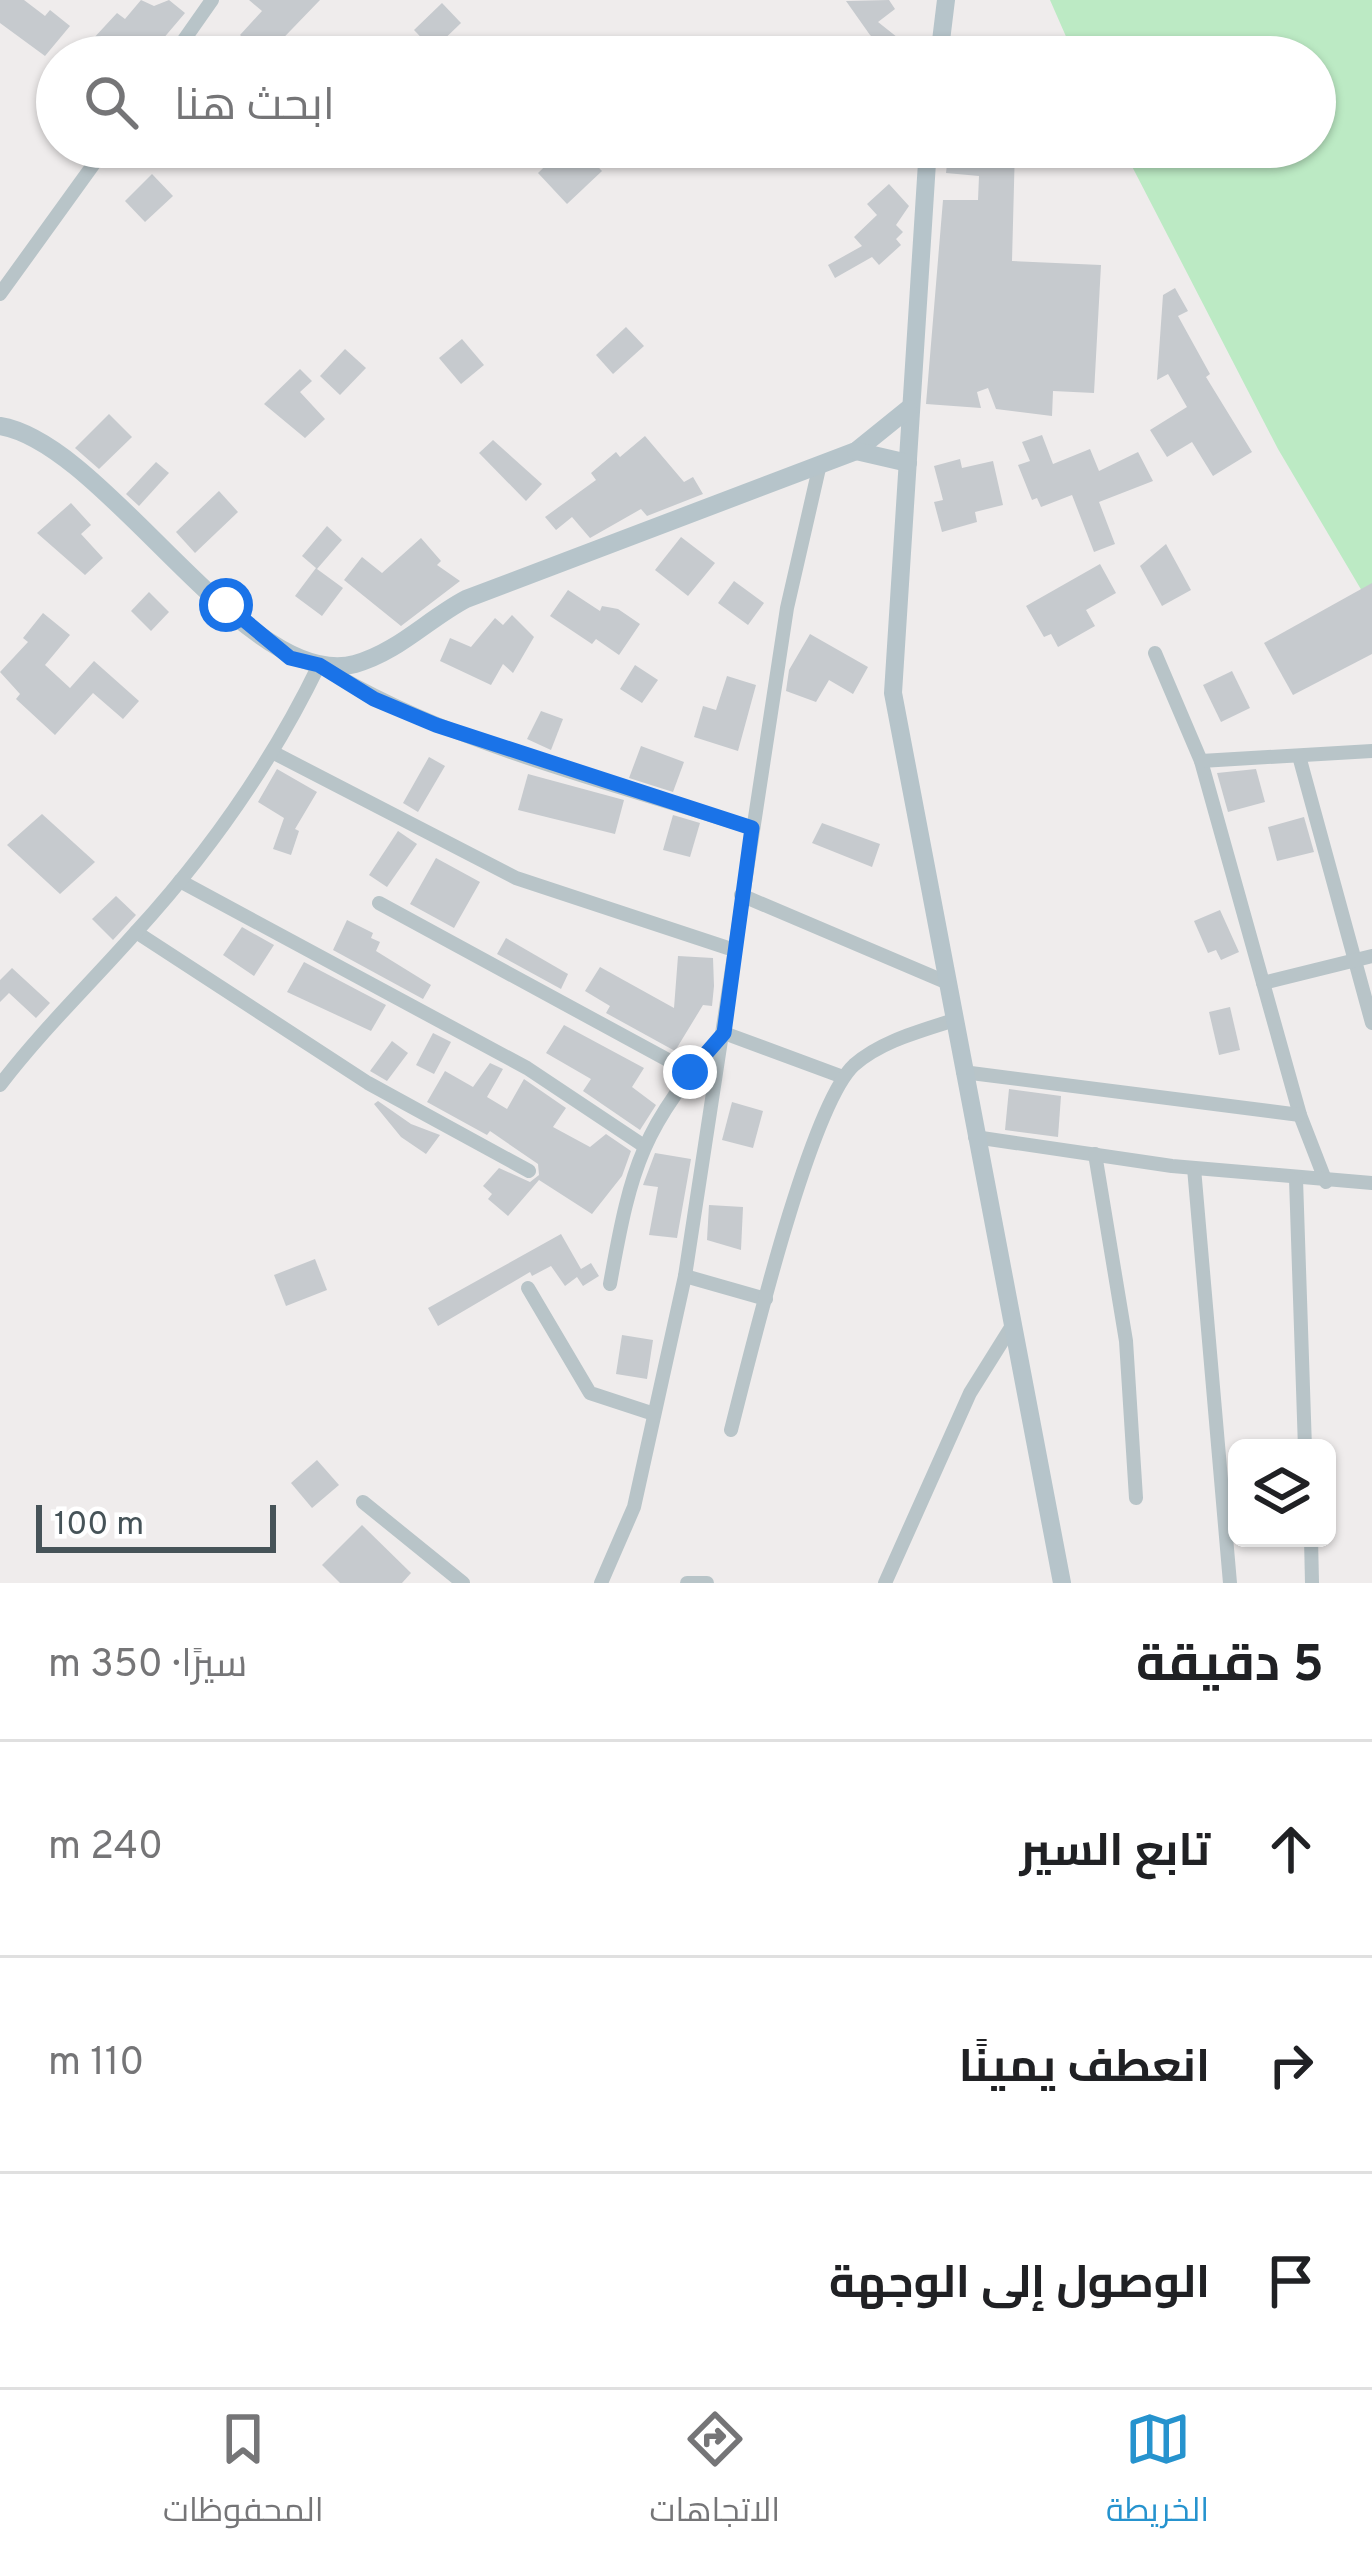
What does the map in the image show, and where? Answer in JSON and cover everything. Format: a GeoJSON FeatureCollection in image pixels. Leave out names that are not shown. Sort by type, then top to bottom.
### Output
{"type":"FeatureCollection","features":[{"type":"Feature","properties":{"kind":"main road"},"geometry":{"type":"LineString","coordinates":[[942,36],[946,0]]}},
{"type":"Feature","properties":{"kind":"main road"},"geometry":{"type":"LineString","coordinates":[[926,168],[895,599],[893,693],[1010,1329],[1062,1583]]}},
{"type":"Feature","properties":{"kind":"main road"},"geometry":{"type":"LineString","coordinates":[[0,426],[22,430],[66,462],[290,658],[351,666],[378,656],[466,599],[856,451],[908,409]]}},
{"type":"Feature","properties":{"kind":"main road"},"geometry":{"type":"LineString","coordinates":[[856,451],[908,463]]}},
{"type":"Feature","properties":{"kind":"street"},"geometry":{"type":"LineString","coordinates":[[187,36],[212,0]]}},
{"type":"Feature","properties":{"kind":"street"},"geometry":{"type":"LineString","coordinates":[[0,294],[91,168]]}},
{"type":"Feature","properties":{"kind":"street"},"geometry":{"type":"LineString","coordinates":[[602,1583],[634,1507],[685,1276],[787,608],[820,464]]}},
{"type":"Feature","properties":{"kind":"street"},"geometry":{"type":"LineString","coordinates":[[1155,653],[1201,761],[1300,1115],[1326,1182]]}},
{"type":"Feature","properties":{"kind":"street"},"geometry":{"type":"LineString","coordinates":[[0,1085],[44,1027],[180,880],[275,754],[319,665],[374,699],[436,725],[752,828]]}},
{"type":"Feature","properties":{"kind":"street"},"geometry":{"type":"LineString","coordinates":[[1201,761],[1372,751]]}},
{"type":"Feature","properties":{"kind":"street"},"geometry":{"type":"LineString","coordinates":[[275,754],[516,878],[734,950]]}},
{"type":"Feature","properties":{"kind":"street"},"geometry":{"type":"LineString","coordinates":[[1299,756],[1372,1023]]}},
{"type":"Feature","properties":{"kind":"street"},"geometry":{"type":"LineString","coordinates":[[180,880],[527,1068],[641,1144]]}},
{"type":"Feature","properties":{"kind":"street"},"geometry":{"type":"LineString","coordinates":[[741,895],[948,983]]}},
{"type":"Feature","properties":{"kind":"street"},"geometry":{"type":"LineString","coordinates":[[380,903],[690,1072]]}},
{"type":"Feature","properties":{"kind":"street"},"geometry":{"type":"LineString","coordinates":[[136,932],[368,1083],[529,1171]]}},
{"type":"Feature","properties":{"kind":"street"},"geometry":{"type":"LineString","coordinates":[[1263,983],[1372,956]]}},
{"type":"Feature","properties":{"kind":"street"},"geometry":{"type":"LineString","coordinates":[[731,1430],[805,1170],[843,1077],[856,1062],[898,1039],[954,1021]]}},
{"type":"Feature","properties":{"kind":"street"},"geometry":{"type":"LineString","coordinates":[[610,1284],[641,1144],[668,1098],[724,1033]]}},
{"type":"Feature","properties":{"kind":"street"},"geometry":{"type":"LineString","coordinates":[[724,1033],[843,1077]]}},
{"type":"Feature","properties":{"kind":"street"},"geometry":{"type":"LineString","coordinates":[[963,1072],[1300,1115]]}},
{"type":"Feature","properties":{"kind":"street"},"geometry":{"type":"LineString","coordinates":[[975,1136],[1194,1168],[1372,1183]]}},
{"type":"Feature","properties":{"kind":"street"},"geometry":{"type":"LineString","coordinates":[[1095,1154],[1126,1341],[1136,1498]]}},
{"type":"Feature","properties":{"kind":"street"},"geometry":{"type":"LineString","coordinates":[[1194,1168],[1230,1583]]}},
{"type":"Feature","properties":{"kind":"street"},"geometry":{"type":"LineString","coordinates":[[1296,1179],[1305,1439]]}},
{"type":"Feature","properties":{"kind":"street"},"geometry":{"type":"LineString","coordinates":[[685,1276],[766,1299]]}},
{"type":"Feature","properties":{"kind":"street"},"geometry":{"type":"LineString","coordinates":[[528,1288],[590,1393],[655,1414]]}},
{"type":"Feature","properties":{"kind":"street"},"geometry":{"type":"LineString","coordinates":[[885,1583],[970,1393],[1010,1329]]}},
{"type":"Feature","properties":{"kind":"street"},"geometry":{"type":"LineString","coordinates":[[362,1502],[463,1583]]}},
{"type":"Feature","properties":{"kind":"street"},"geometry":{"type":"LineString","coordinates":[[1311,1547],[1312,1583]]}},
{"type":"Feature","properties":{"kind":"street"},"geometry":{"type":"LineString","coordinates":[[687,1583],[707,1583]]}},
{"type":"Feature","properties":{"kind":"green space"},"geometry":{"type":"Polygon","coordinates":[[[1050,0],[1372,0],[1372,608],[1278,449],[1133,168],[1336,168],[1336,36],[1066,36],[1050,0]]]}},
{"type":"Feature","properties":{"kind":"building"},"geometry":{"type":"Polygon","coordinates":[[[0,0],[24,0],[45,16],[50,10],[70,26],[62,36],[36,36],[36,49],[0,23],[0,0]]]}},
{"type":"Feature","properties":{"kind":"building"},"geometry":{"type":"Polygon","coordinates":[[[141,0],[154,6],[169,0],[185,13],[165,36],[96,36],[117,13],[125,19],[141,0]]]}},
{"type":"Feature","properties":{"kind":"building"},"geometry":{"type":"Polygon","coordinates":[[[249,0],[320,0],[285,36],[241,36],[262,11],[249,0]]]}},
{"type":"Feature","properties":{"kind":"building"},"geometry":{"type":"Polygon","coordinates":[[[889,0],[895,9],[878,22],[896,36],[871,36],[846,1],[889,0]]]}},
{"type":"Feature","properties":{"kind":"building"},"geometry":{"type":"Polygon","coordinates":[[[442,3],[461,23],[448,36],[420,36],[414,30],[442,3]]]}},
{"type":"Feature","properties":{"kind":"building"},"geometry":{"type":"Polygon","coordinates":[[[543,168],[602,171],[567,204],[538,173],[543,168]]]}},
{"type":"Feature","properties":{"kind":"building"},"geometry":{"type":"Polygon","coordinates":[[[947,168],[1014,168],[1012,261],[1101,265],[1094,393],[1053,391],[1052,416],[996,409],[988,388],[977,392],[981,408],[926,404],[943,200],[978,200],[979,176],[946,173],[947,168]]]}},
{"type":"Feature","properties":{"kind":"building"},"geometry":{"type":"Polygon","coordinates":[[[152,174],[173,196],[145,222],[125,201],[152,174]]]}},
{"type":"Feature","properties":{"kind":"building"},"geometry":{"type":"Polygon","coordinates":[[[889,184],[909,206],[896,225],[903,232],[896,239],[901,245],[879,265],[872,257],[835,278],[828,265],[862,246],[854,237],[877,215],[867,204],[889,184]]]}},
{"type":"Feature","properties":{"kind":"building"},"geometry":{"type":"Polygon","coordinates":[[[1175,288],[1188,311],[1178,316],[1210,374],[1206,377],[1252,452],[1213,476],[1192,442],[1167,457],[1150,430],[1187,407],[1168,374],[1157,380],[1163,295],[1175,288]]]}},
{"type":"Feature","properties":{"kind":"building"},"geometry":{"type":"Polygon","coordinates":[[[626,327],[644,346],[613,374],[596,355],[626,327]]]}},
{"type":"Feature","properties":{"kind":"building"},"geometry":{"type":"Polygon","coordinates":[[[462,339],[484,365],[461,384],[439,358],[462,339]]]}},
{"type":"Feature","properties":{"kind":"building"},"geometry":{"type":"Polygon","coordinates":[[[345,349],[366,368],[340,395],[320,376],[345,349]]]}},
{"type":"Feature","properties":{"kind":"building"},"geometry":{"type":"Polygon","coordinates":[[[300,369],[312,381],[300,392],[325,419],[305,438],[264,404],[300,369]]]}},
{"type":"Feature","properties":{"kind":"building"},"geometry":{"type":"Polygon","coordinates":[[[109,414],[132,437],[99,469],[75,448],[109,414]]]}},
{"type":"Feature","properties":{"kind":"building"},"geometry":{"type":"Polygon","coordinates":[[[1042,435],[1053,464],[1090,449],[1099,471],[1138,452],[1153,481],[1099,502],[1115,544],[1094,552],[1072,495],[1041,507],[1037,498],[1032,500],[1018,465],[1030,461],[1022,442],[1042,435]]]}},
{"type":"Feature","properties":{"kind":"building"},"geometry":{"type":"Polygon","coordinates":[[[645,436],[684,482],[693,477],[703,494],[647,516],[641,509],[590,538],[572,517],[556,530],[545,517],[596,480],[591,473],[616,452],[620,457],[645,436]]]}},
{"type":"Feature","properties":{"kind":"building"},"geometry":{"type":"Polygon","coordinates":[[[493,440],[542,484],[526,501],[479,453],[493,440]]]}},
{"type":"Feature","properties":{"kind":"building"},"geometry":{"type":"Polygon","coordinates":[[[960,459],[962,468],[993,461],[1003,505],[975,512],[977,522],[942,532],[934,502],[943,500],[934,466],[960,459]]]}},
{"type":"Feature","properties":{"kind":"building"},"geometry":{"type":"Polygon","coordinates":[[[156,462],[169,473],[139,506],[126,494],[156,462]]]}},
{"type":"Feature","properties":{"kind":"building"},"geometry":{"type":"Polygon","coordinates":[[[219,491],[238,512],[195,553],[176,532],[219,491]]]}},
{"type":"Feature","properties":{"kind":"building"},"geometry":{"type":"Polygon","coordinates":[[[71,503],[91,525],[81,534],[103,558],[85,575],[37,533],[71,503]]]}},
{"type":"Feature","properties":{"kind":"building"},"geometry":{"type":"Polygon","coordinates":[[[327,526],[342,540],[317,569],[343,588],[322,616],[295,596],[316,568],[302,556],[327,526]]]}},
{"type":"Feature","properties":{"kind":"building"},"geometry":{"type":"Polygon","coordinates":[[[681,537],[715,563],[688,596],[655,570],[681,537]]]}},
{"type":"Feature","properties":{"kind":"building"},"geometry":{"type":"Polygon","coordinates":[[[421,538],[441,561],[437,565],[460,581],[401,626],[344,580],[362,557],[382,573],[421,538]]]}},
{"type":"Feature","properties":{"kind":"building"},"geometry":{"type":"Polygon","coordinates":[[[1166,544],[1191,590],[1162,606],[1140,566],[1166,544]]]}},
{"type":"Feature","properties":{"kind":"building"},"geometry":{"type":"Polygon","coordinates":[[[1100,564],[1116,593],[1086,610],[1095,626],[1058,647],[1051,634],[1044,637],[1026,606],[1100,564]]]}},
{"type":"Feature","properties":{"kind":"building"},"geometry":{"type":"Polygon","coordinates":[[[734,581],[764,603],[748,625],[718,603],[734,581]]]}},
{"type":"Feature","properties":{"kind":"building"},"geometry":{"type":"Polygon","coordinates":[[[1372,583],[1372,654],[1293,695],[1264,643],[1372,583]]]}},
{"type":"Feature","properties":{"kind":"building"},"geometry":{"type":"Polygon","coordinates":[[[568,590],[600,611],[602,606],[618,609],[640,624],[619,655],[596,639],[592,644],[550,616],[568,590]]]}},
{"type":"Feature","properties":{"kind":"building"},"geometry":{"type":"Polygon","coordinates":[[[149,592],[169,612],[151,631],[131,611],[149,592]]]}},
{"type":"Feature","properties":{"kind":"building"},"geometry":{"type":"Polygon","coordinates":[[[43,613],[70,635],[45,665],[70,688],[94,661],[139,701],[123,719],[93,693],[55,735],[16,699],[20,694],[0,672],[28,642],[23,638],[43,613]]]}},
{"type":"Feature","properties":{"kind":"building"},"geometry":{"type":"Polygon","coordinates":[[[512,615],[534,637],[513,673],[503,664],[491,685],[440,661],[450,638],[471,647],[495,618],[503,625],[512,615]]]}},
{"type":"Feature","properties":{"kind":"building"},"geometry":{"type":"Polygon","coordinates":[[[810,634],[868,667],[853,694],[829,680],[816,702],[786,691],[789,670],[810,634]]]}},
{"type":"Feature","properties":{"kind":"building"},"geometry":{"type":"Polygon","coordinates":[[[635,665],[658,680],[642,703],[620,689],[635,665]]]}},
{"type":"Feature","properties":{"kind":"building"},"geometry":{"type":"Polygon","coordinates":[[[1232,671],[1250,708],[1221,722],[1203,685],[1232,671]]]}},
{"type":"Feature","properties":{"kind":"building"},"geometry":{"type":"Polygon","coordinates":[[[727,676],[756,685],[738,751],[694,737],[703,706],[716,710],[727,676]]]}},
{"type":"Feature","properties":{"kind":"building"},"geometry":{"type":"Polygon","coordinates":[[[541,711],[563,719],[551,750],[527,739],[541,711]]]}},
{"type":"Feature","properties":{"kind":"building"},"geometry":{"type":"Polygon","coordinates":[[[641,746],[684,762],[673,792],[629,778],[641,746]]]}},
{"type":"Feature","properties":{"kind":"building"},"geometry":{"type":"Polygon","coordinates":[[[429,757],[445,766],[418,812],[403,803],[429,757]]]}},
{"type":"Feature","properties":{"kind":"building"},"geometry":{"type":"Polygon","coordinates":[[[277,769],[317,792],[295,829],[299,831],[291,855],[273,849],[284,818],[258,802],[277,769]]]}},
{"type":"Feature","properties":{"kind":"building"},"geometry":{"type":"Polygon","coordinates":[[[1256,769],[1265,802],[1228,812],[1217,773],[1256,769]]]}},
{"type":"Feature","properties":{"kind":"building"},"geometry":{"type":"Polygon","coordinates":[[[528,774],[624,800],[615,834],[518,810],[528,774]]]}},
{"type":"Feature","properties":{"kind":"building"},"geometry":{"type":"Polygon","coordinates":[[[42,814],[95,862],[60,894],[7,845],[42,814]]]}},
{"type":"Feature","properties":{"kind":"building"},"geometry":{"type":"Polygon","coordinates":[[[673,815],[700,823],[690,857],[663,850],[673,815]]]}},
{"type":"Feature","properties":{"kind":"building"},"geometry":{"type":"Polygon","coordinates":[[[1304,817],[1314,852],[1277,861],[1268,827],[1304,817]]]}},
{"type":"Feature","properties":{"kind":"building"},"geometry":{"type":"Polygon","coordinates":[[[822,823],[880,844],[872,867],[812,843],[822,823]]]}},
{"type":"Feature","properties":{"kind":"building"},"geometry":{"type":"Polygon","coordinates":[[[398,831],[417,844],[387,887],[369,875],[398,831]]]}},
{"type":"Feature","properties":{"kind":"building"},"geometry":{"type":"Polygon","coordinates":[[[436,858],[480,882],[454,928],[410,904],[436,858]]]}},
{"type":"Feature","properties":{"kind":"building"},"geometry":{"type":"Polygon","coordinates":[[[116,896],[136,915],[113,940],[92,919],[116,896]]]}},
{"type":"Feature","properties":{"kind":"building"},"geometry":{"type":"Polygon","coordinates":[[[1220,910],[1239,952],[1221,960],[1216,950],[1208,953],[1194,921],[1220,910]]]}},
{"type":"Feature","properties":{"kind":"building"},"geometry":{"type":"Polygon","coordinates":[[[347,920],[373,933],[371,938],[380,942],[376,951],[431,985],[423,999],[333,950],[347,920]]]}},
{"type":"Feature","properties":{"kind":"building"},"geometry":{"type":"Polygon","coordinates":[[[242,927],[274,945],[254,976],[223,955],[242,927]]]}},
{"type":"Feature","properties":{"kind":"building"},"geometry":{"type":"Polygon","coordinates":[[[506,938],[568,974],[561,989],[497,954],[506,938]]]}},
{"type":"Feature","properties":{"kind":"building"},"geometry":{"type":"Polygon","coordinates":[[[678,956],[713,958],[714,986],[712,1006],[703,1005],[675,1051],[606,1013],[610,1006],[585,991],[600,967],[674,1008],[678,956]]]}},
{"type":"Feature","properties":{"kind":"building"},"geometry":{"type":"Polygon","coordinates":[[[304,962],[386,1005],[371,1031],[287,992],[304,962]]]}},
{"type":"Feature","properties":{"kind":"building"},"geometry":{"type":"Polygon","coordinates":[[[12,968],[50,1003],[36,1018],[9,993],[0,1002],[0,980],[12,968]]]}},
{"type":"Feature","properties":{"kind":"building"},"geometry":{"type":"Polygon","coordinates":[[[1230,1007],[1240,1050],[1219,1055],[1209,1012],[1230,1007]]]}},
{"type":"Feature","properties":{"kind":"building"},"geometry":{"type":"Polygon","coordinates":[[[564,1025],[644,1068],[632,1087],[656,1105],[640,1130],[583,1091],[591,1079],[546,1053],[564,1025]]]}},
{"type":"Feature","properties":{"kind":"building"},"geometry":{"type":"Polygon","coordinates":[[[433,1033],[451,1042],[434,1074],[416,1065],[433,1033]]]}},
{"type":"Feature","properties":{"kind":"building"},"geometry":{"type":"Polygon","coordinates":[[[392,1041],[408,1053],[387,1081],[370,1071],[392,1041]]]}},
{"type":"Feature","properties":{"kind":"building"},"geometry":{"type":"Polygon","coordinates":[[[490,1063],[503,1069],[487,1097],[507,1109],[524,1079],[566,1108],[553,1127],[590,1147],[606,1134],[631,1151],[622,1176],[592,1214],[539,1180],[508,1216],[488,1199],[492,1194],[483,1186],[499,1168],[530,1182],[539,1175],[538,1164],[490,1131],[487,1135],[427,1102],[445,1071],[473,1087],[490,1063]]]}},
{"type":"Feature","properties":{"kind":"building"},"geometry":{"type":"Polygon","coordinates":[[[1009,1089],[1061,1096],[1058,1137],[1005,1130],[1009,1089]]]}},
{"type":"Feature","properties":{"kind":"building"},"geometry":{"type":"Polygon","coordinates":[[[378,1101],[411,1124],[440,1135],[426,1154],[401,1137],[374,1104],[378,1101]]]}},
{"type":"Feature","properties":{"kind":"building"},"geometry":{"type":"Polygon","coordinates":[[[732,1102],[763,1111],[753,1148],[722,1140],[732,1102]]]}},
{"type":"Feature","properties":{"kind":"building"},"geometry":{"type":"Polygon","coordinates":[[[655,1153],[691,1159],[677,1238],[649,1235],[658,1187],[643,1185],[655,1153]]]}},
{"type":"Feature","properties":{"kind":"building"},"geometry":{"type":"Polygon","coordinates":[[[709,1205],[743,1207],[741,1250],[707,1240],[709,1205]]]}},
{"type":"Feature","properties":{"kind":"building"},"geometry":{"type":"Polygon","coordinates":[[[561,1234],[581,1269],[591,1263],[599,1276],[583,1286],[577,1277],[565,1286],[551,1266],[532,1276],[530,1272],[438,1326],[428,1308],[561,1234]]]}},
{"type":"Feature","properties":{"kind":"building"},"geometry":{"type":"Polygon","coordinates":[[[315,1259],[327,1290],[286,1306],[274,1275],[315,1259]]]}},
{"type":"Feature","properties":{"kind":"building"},"geometry":{"type":"Polygon","coordinates":[[[622,1335],[653,1340],[647,1379],[616,1374],[622,1335]]]}},
{"type":"Feature","properties":{"kind":"building"},"geometry":{"type":"Polygon","coordinates":[[[317,1460],[339,1485],[312,1508],[291,1483],[317,1460]]]}},
{"type":"Feature","properties":{"kind":"building"},"geometry":{"type":"Polygon","coordinates":[[[362,1525],[411,1573],[402,1583],[340,1583],[322,1565],[362,1525]]]}},
{"type":"Feature","properties":{"kind":"route"},"geometry":{"type":"LineString","coordinates":[[226,605],[290,658],[319,665],[374,699],[436,725],[752,828],[724,1033],[690,1072]]}}]}
